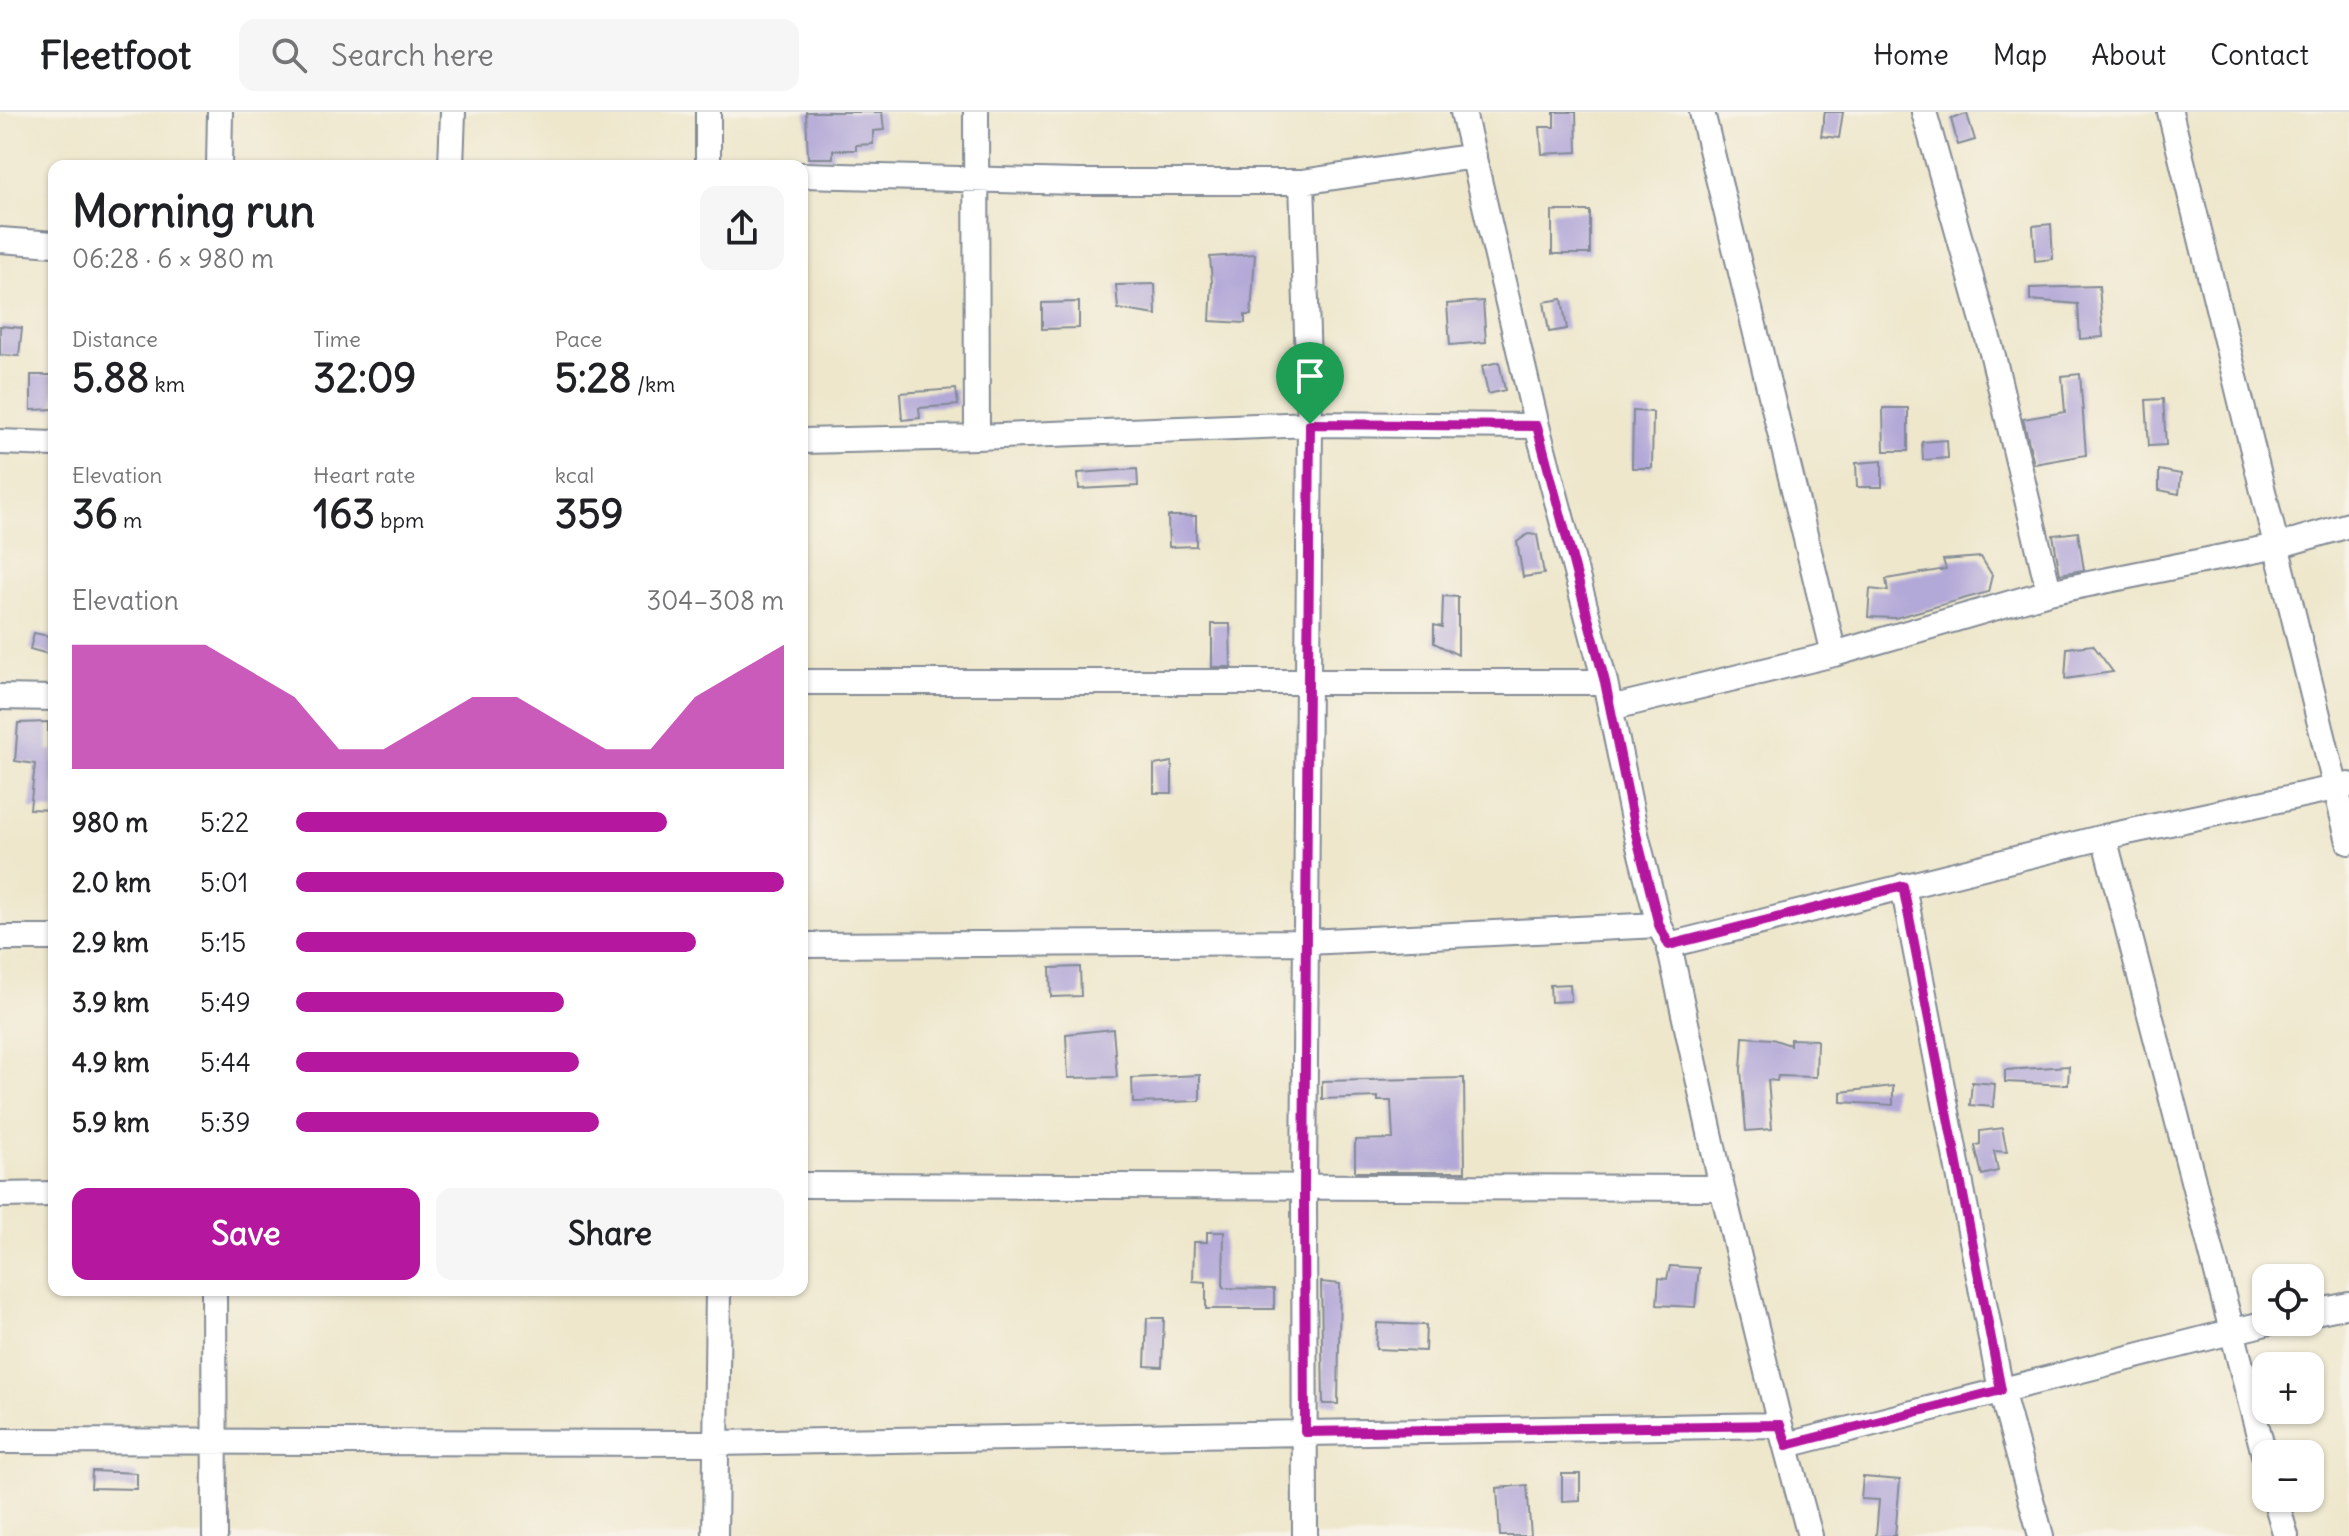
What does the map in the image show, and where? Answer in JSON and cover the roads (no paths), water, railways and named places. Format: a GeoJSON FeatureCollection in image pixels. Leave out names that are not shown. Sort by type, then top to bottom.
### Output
{"type":"FeatureCollection","features":[{"type":"Feature","properties":{"kind":"street"},"geometry":{"type":"LineString","coordinates":[[219,160],[220,112]]}},
{"type":"Feature","properties":{"kind":"street"},"geometry":{"type":"LineString","coordinates":[[451,160],[453,112]]}},
{"type":"Feature","properties":{"kind":"street"},"geometry":{"type":"LineString","coordinates":[[708,112],[708,160]]}},
{"type":"Feature","properties":{"kind":"street"},"geometry":{"type":"LineString","coordinates":[[976,112],[977,437]]}},
{"type":"Feature","properties":{"kind":"street"},"geometry":{"type":"LineString","coordinates":[[1463,112],[1537,426],[1605,682],[1636,834],[1664,935],[1722,1188],[1810,1536]]}},
{"type":"Feature","properties":{"kind":"street"},"geometry":{"type":"LineString","coordinates":[[1702,112],[1834,654]]}},
{"type":"Feature","properties":{"kind":"street"},"geometry":{"type":"LineString","coordinates":[[1924,112],[1993,356],[2049,592]]}},
{"type":"Feature","properties":{"kind":"street"},"geometry":{"type":"LineString","coordinates":[[2170,112],[2277,546],[2342,787],[2349,842]]}},
{"type":"Feature","properties":{"kind":"street"},"geometry":{"type":"LineString","coordinates":[[808,175],[1302,182],[1474,156]]}},
{"type":"Feature","properties":{"kind":"street"},"geometry":{"type":"LineString","coordinates":[[1302,182],[1310,424],[1304,1187],[1305,1536]]}},
{"type":"Feature","properties":{"kind":"street"},"geometry":{"type":"LineString","coordinates":[[0,240],[48,244]]}},
{"type":"Feature","properties":{"kind":"street"},"geometry":{"type":"LineString","coordinates":[[808,441],[1310,424],[1537,426]]}},
{"type":"Feature","properties":{"kind":"street"},"geometry":{"type":"LineString","coordinates":[[0,442],[48,444]]}},
{"type":"Feature","properties":{"kind":"street"},"geometry":{"type":"LineString","coordinates":[[1610,708],[1834,654],[2049,592],[2277,546],[2349,525]]}},
{"type":"Feature","properties":{"kind":"street"},"geometry":{"type":"LineString","coordinates":[[808,682],[1605,682]]}},
{"type":"Feature","properties":{"kind":"street"},"geometry":{"type":"LineString","coordinates":[[0,697],[48,698]]}},
{"type":"Feature","properties":{"kind":"street"},"geometry":{"type":"LineString","coordinates":[[808,945],[1307,942],[1664,935],[1903,886],[2104,837],[2342,787]]}},
{"type":"Feature","properties":{"kind":"street"},"geometry":{"type":"LineString","coordinates":[[2104,837],[2260,1440]]}},
{"type":"Feature","properties":{"kind":"street"},"geometry":{"type":"LineString","coordinates":[[1903,886],[2001,1390],[2041,1536]]}},
{"type":"Feature","properties":{"kind":"street"},"geometry":{"type":"LineString","coordinates":[[0,938],[48,938]]}},
{"type":"Feature","properties":{"kind":"street"},"geometry":{"type":"LineString","coordinates":[[808,1185],[1722,1188]]}},
{"type":"Feature","properties":{"kind":"street"},"geometry":{"type":"LineString","coordinates":[[0,1195],[48,1194]]}},
{"type":"Feature","properties":{"kind":"street"},"geometry":{"type":"LineString","coordinates":[[214,1296],[215,1536]]}},
{"type":"Feature","properties":{"kind":"street"},"geometry":{"type":"LineString","coordinates":[[715,1536],[718,1296]]}},
{"type":"Feature","properties":{"kind":"street"},"geometry":{"type":"LineString","coordinates":[[2324,1310],[2349,1305]]}},
{"type":"Feature","properties":{"kind":"street"},"geometry":{"type":"LineString","coordinates":[[0,1441],[716,1443],[1305,1432],[1783,1435],[2001,1390],[2252,1326]]}},
{"type":"Feature","properties":{"kind":"street"},"geometry":{"type":"LineString","coordinates":[[2279,1512],[2286,1536]]}}]}
